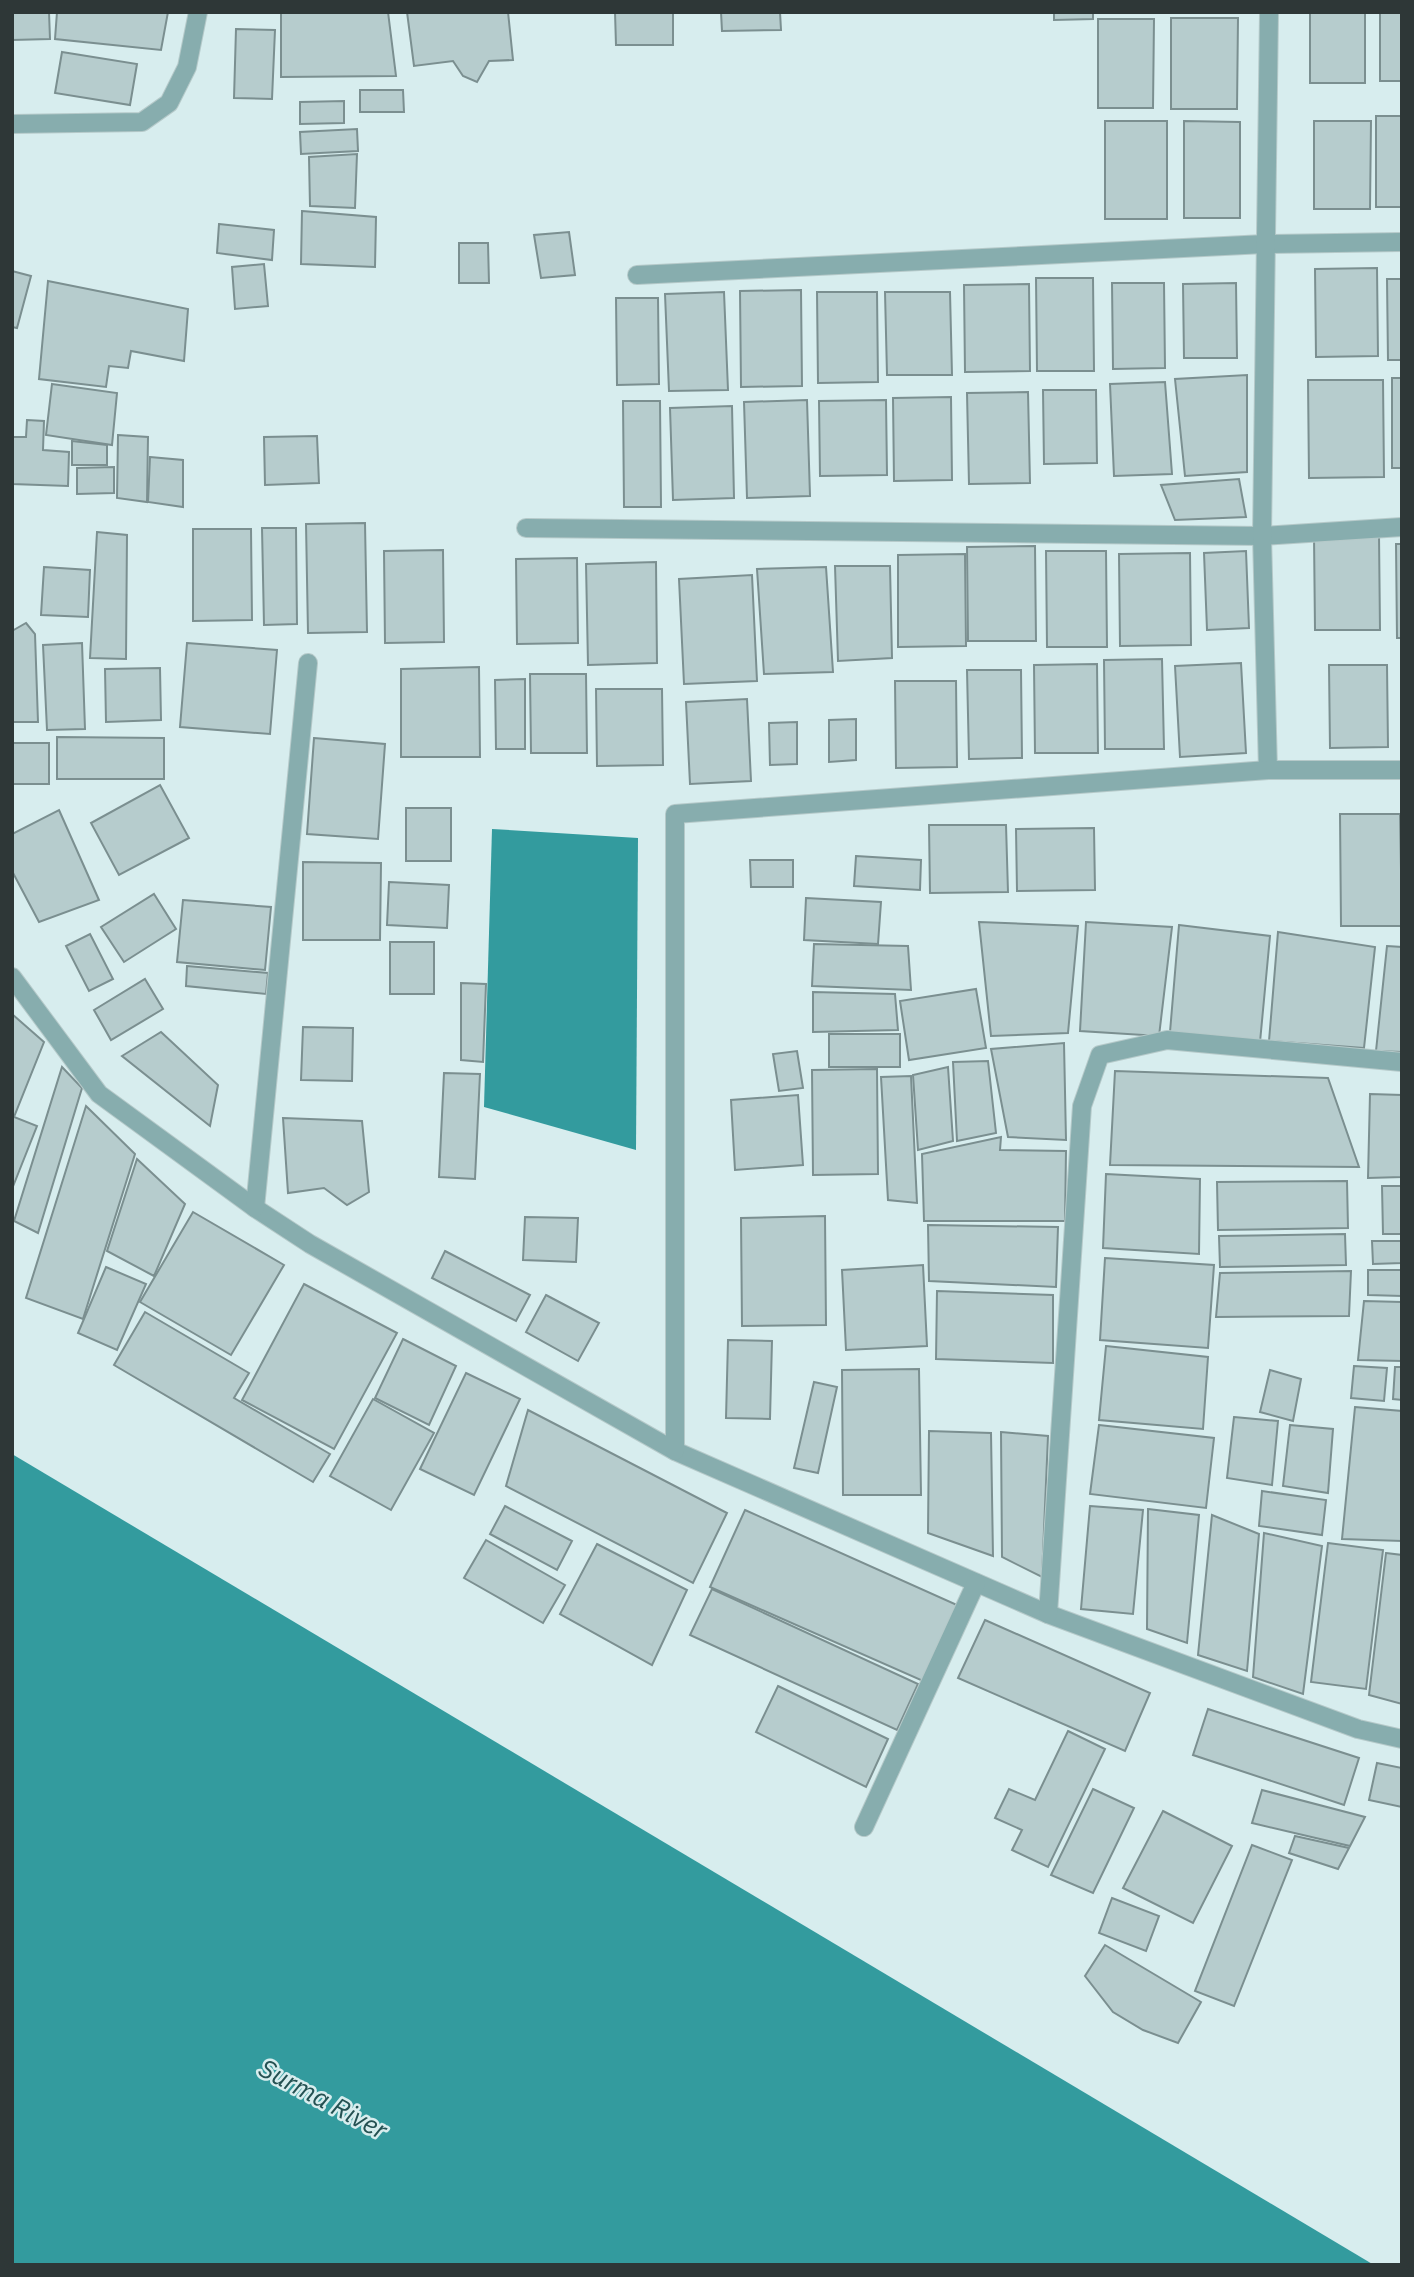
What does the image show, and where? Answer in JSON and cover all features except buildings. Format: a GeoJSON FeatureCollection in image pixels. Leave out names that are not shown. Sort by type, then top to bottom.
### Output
{"type":"FeatureCollection","features":[{"type":"Feature","properties":{"kind":"street"},"geometry":{"type":"LineString","coordinates":[[12,124],[142,122],[169,103],[187,67],[198,12]]}},
{"type":"Feature","properties":{"kind":"street"},"geometry":{"type":"LineString","coordinates":[[1268,770],[1262,537],[1269,12]]}},
{"type":"Feature","properties":{"kind":"street"},"geometry":{"type":"LineString","coordinates":[[637,275],[1265,244],[1402,242]]}},
{"type":"Feature","properties":{"kind":"street"},"geometry":{"type":"LineString","coordinates":[[526,528],[1262,537],[1402,527]]}},
{"type":"Feature","properties":{"kind":"street"},"geometry":{"type":"LineString","coordinates":[[255,1208],[308,663]]}},
{"type":"Feature","properties":{"kind":"street"},"geometry":{"type":"LineString","coordinates":[[675,1451],[675,814],[1268,770],[1402,770]]}},
{"type":"Feature","properties":{"kind":"street"},"geometry":{"type":"LineString","coordinates":[[12,977],[99,1094],[255,1208],[310,1244],[675,1451],[1048,1614],[1358,1729],[1402,1739]]}},
{"type":"Feature","properties":{"kind":"street"},"geometry":{"type":"LineString","coordinates":[[1048,1614],[1082,1106],[1100,1055],[1167,1040],[1402,1062]]}},
{"type":"Feature","properties":{"kind":"street"},"geometry":{"type":"LineString","coordinates":[[864,1827],[976,1583]]}},
{"type":"Feature","properties":{"kind":"water"},"geometry":{"type":"Polygon","coordinates":[[[492,829],[638,838],[636,1150],[484,1107],[492,829]]]}},
{"type":"Feature","properties":{"kind":"water","name":"Surma River"},"geometry":{"type":"Polygon","coordinates":[[[12,1454],[1374,2265],[12,2265],[12,1454]]]}}]}
